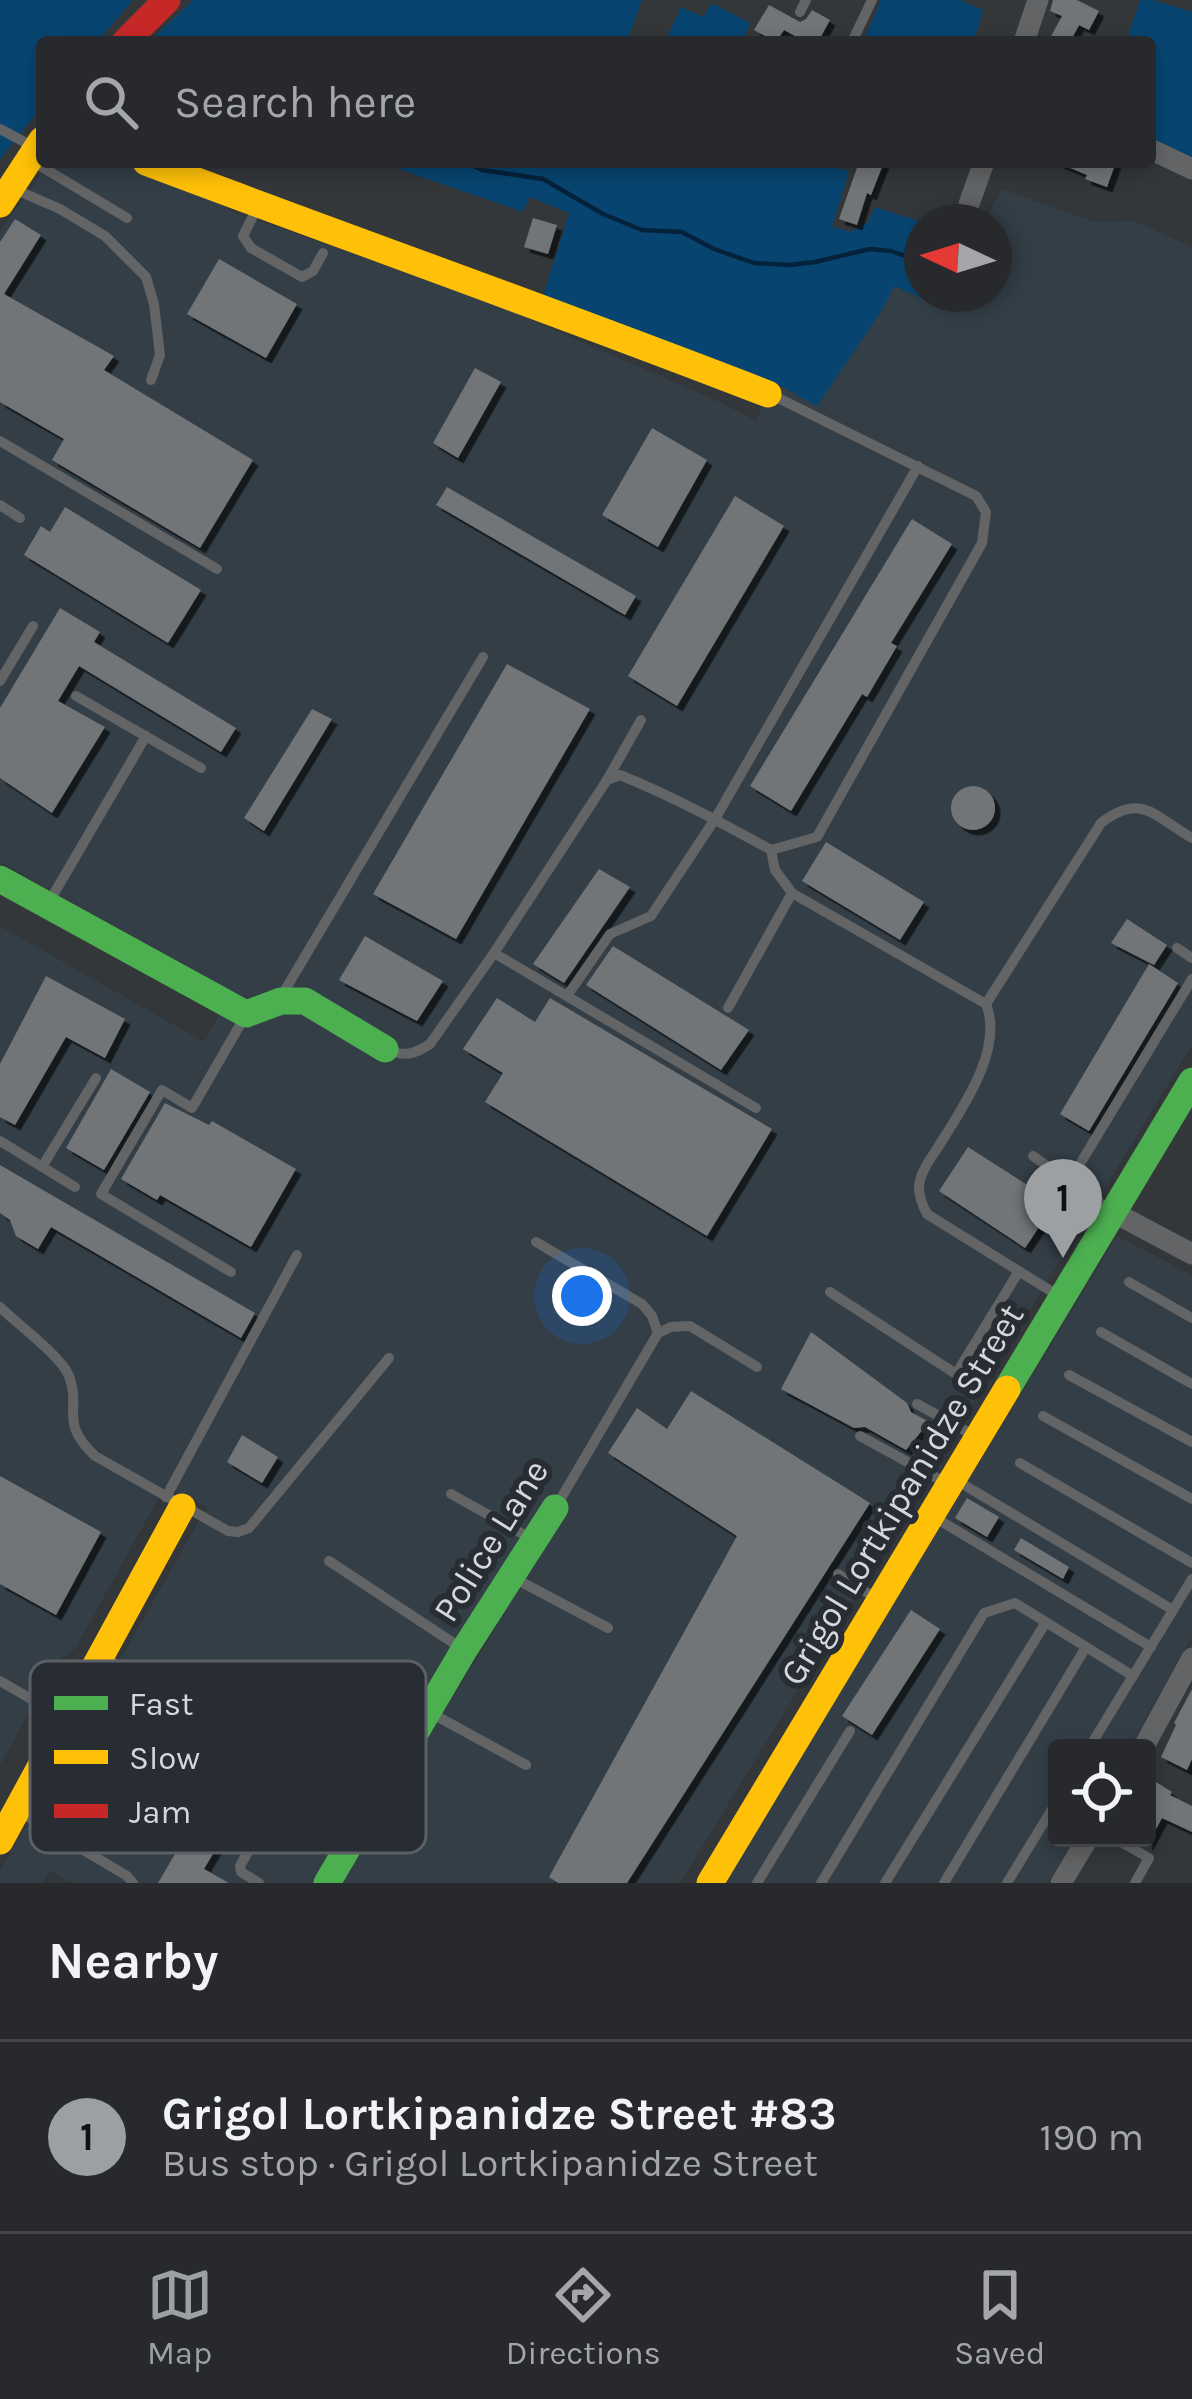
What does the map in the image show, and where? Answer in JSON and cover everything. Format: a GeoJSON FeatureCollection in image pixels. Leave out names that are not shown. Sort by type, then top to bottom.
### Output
{"type":"FeatureCollection","features":[{"type":"Feature","properties":{"kind":"street"},"geometry":{"type":"LineString","coordinates":[[130,36],[167,0]]}},
{"type":"Feature","properties":{"kind":"street"},"geometry":{"type":"LineString","coordinates":[[1026,36],[1038,0]]}},
{"type":"Feature","properties":{"kind":"street"},"geometry":{"type":"LineString","coordinates":[[5,196],[36,149]]}},
{"type":"Feature","properties":{"kind":"street"},"geometry":{"type":"LineString","coordinates":[[1156,152],[1192,169]]}},
{"type":"Feature","properties":{"kind":"street"},"geometry":{"type":"LineString","coordinates":[[162,168],[768,394]]}},
{"type":"Feature","properties":{"kind":"street"},"geometry":{"type":"LineString","coordinates":[[969,204],[982,168]]}},
{"type":"Feature","properties":{"kind":"street"},"geometry":{"type":"LineString","coordinates":[[0,879],[246,1014],[272,1006],[278,999],[305,1001],[385,1048]]}},
{"type":"Feature","properties":{"kind":"street","name":"Grigol Lortkipanidze Street"},"geometry":{"type":"LineString","coordinates":[[710,1883],[1192,1082]]}},
{"type":"Feature","properties":{"kind":"street"},"geometry":{"type":"LineString","coordinates":[[1113,1212],[1192,1254]]}},
{"type":"Feature","properties":{"kind":"street"},"geometry":{"type":"LineString","coordinates":[[98,1661],[174,1502]]}},
{"type":"Feature","properties":{"kind":"street","name":"Police Lane"},"geometry":{"type":"LineString","coordinates":[[426,1715],[555,1508]]}},
{"type":"Feature","properties":{"kind":"street"},"geometry":{"type":"LineString","coordinates":[[1148,1739],[1192,1658]]}},
{"type":"Feature","properties":{"kind":"street"},"geometry":{"type":"LineString","coordinates":[[0,1841],[30,1786]]}},
{"type":"Feature","properties":{"kind":"street"},"geometry":{"type":"LineString","coordinates":[[1061,1883],[1083,1847]]}},
{"type":"Feature","properties":{"kind":"street","name":"Police Lane"},"geometry":{"type":"LineString","coordinates":[[327,1883],[345,1853]]}},
{"type":"Feature","properties":{"kind":"lane"},"geometry":{"type":"LineString","coordinates":[[855,36],[872,0]]}},
{"type":"Feature","properties":{"kind":"lane"},"geometry":{"type":"LineString","coordinates":[[0,129],[36,149]]}},
{"type":"Feature","properties":{"kind":"lane"},"geometry":{"type":"LineString","coordinates":[[61,168],[127,218]]}},
{"type":"Feature","properties":{"kind":"lane"},"geometry":{"type":"LineString","coordinates":[[5,196],[60,209],[105,236],[146,278],[160,355],[152,380]]}},
{"type":"Feature","properties":{"kind":"lane"},"geometry":{"type":"LineString","coordinates":[[259,205],[243,236],[251,248],[302,277],[313,271],[323,253]]}},
{"type":"Feature","properties":{"kind":"lane"},"geometry":{"type":"LineString","coordinates":[[607,780],[620,775],[771,850],[817,836],[982,543],[986,512],[976,496],[768,394]]}},
{"type":"Feature","properties":{"kind":"lane"},"geometry":{"type":"LineString","coordinates":[[0,441],[218,569]]}},
{"type":"Feature","properties":{"kind":"lane"},"geometry":{"type":"LineString","coordinates":[[567,995],[610,934],[651,916],[715,819],[918,466]]}},
{"type":"Feature","properties":{"kind":"lane"},"geometry":{"type":"LineString","coordinates":[[0,505],[20,518]]}},
{"type":"Feature","properties":{"kind":"lane"},"geometry":{"type":"LineString","coordinates":[[0,681],[33,626]]}},
{"type":"Feature","properties":{"kind":"lane"},"geometry":{"type":"LineString","coordinates":[[278,999],[483,657]]}},
{"type":"Feature","properties":{"kind":"lane"},"geometry":{"type":"LineString","coordinates":[[76,696],[201,768]]}},
{"type":"Feature","properties":{"kind":"lane"},"geometry":{"type":"LineString","coordinates":[[385,1048],[399,1055],[415,1054],[430,1044],[607,780],[641,720]]}},
{"type":"Feature","properties":{"kind":"lane"},"geometry":{"type":"LineString","coordinates":[[47,904],[146,736]]}},
{"type":"Feature","properties":{"kind":"lane"},"geometry":{"type":"LineString","coordinates":[[986,1004],[1101,823],[1120,808],[1136,806],[1192,838]]}},
{"type":"Feature","properties":{"kind":"lane"},"geometry":{"type":"LineString","coordinates":[[771,850],[775,870],[792,893],[986,1004],[991,1037],[973,1092],[923,1171],[922,1204],[927,1214],[1061,1298]]}},
{"type":"Feature","properties":{"kind":"lane"},"geometry":{"type":"LineString","coordinates":[[728,1008],[792,893]]}},
{"type":"Feature","properties":{"kind":"lane"},"geometry":{"type":"LineString","coordinates":[[1177,948],[1192,958]]}},
{"type":"Feature","properties":{"kind":"lane"},"geometry":{"type":"LineString","coordinates":[[494,952],[756,1108]]}},
{"type":"Feature","properties":{"kind":"lane"},"geometry":{"type":"LineString","coordinates":[[1069,1182],[1192,979]]}},
{"type":"Feature","properties":{"kind":"lane"},"geometry":{"type":"LineString","coordinates":[[231,1272],[101,1194],[162,1090],[192,1108],[246,1014]]}},
{"type":"Feature","properties":{"kind":"lane"},"geometry":{"type":"LineString","coordinates":[[42,1167],[96,1078]]}},
{"type":"Feature","properties":{"kind":"lane"},"geometry":{"type":"LineString","coordinates":[[0,1142],[75,1186]]}},
{"type":"Feature","properties":{"kind":"lane"},"geometry":{"type":"LineString","coordinates":[[1033,1156],[1113,1212]]}},
{"type":"Feature","properties":{"kind":"lane"},"geometry":{"type":"LineString","coordinates":[[536,1242],[641,1304],[658,1333],[690,1325],[757,1367]]}},
{"type":"Feature","properties":{"kind":"lane"},"geometry":{"type":"LineString","coordinates":[[174,1502],[297,1255]]}},
{"type":"Feature","properties":{"kind":"lane"},"geometry":{"type":"LineString","coordinates":[[830,1292],[956,1374],[1019,1271]]}},
{"type":"Feature","properties":{"kind":"lane"},"geometry":{"type":"LineString","coordinates":[[1129,1282],[1192,1318]]}},
{"type":"Feature","properties":{"kind":"lane"},"geometry":{"type":"LineString","coordinates":[[0,1307],[69,1375],[71,1417],[86,1448],[227,1531],[249,1528],[389,1358]]}},
{"type":"Feature","properties":{"kind":"lane"},"geometry":{"type":"LineString","coordinates":[[1101,1332],[1192,1384]]}},
{"type":"Feature","properties":{"kind":"lane","name":"Police Lane"},"geometry":{"type":"LineString","coordinates":[[555,1508],[658,1333]]}},
{"type":"Feature","properties":{"kind":"lane"},"geometry":{"type":"LineString","coordinates":[[1069,1376],[1192,1442]]}},
{"type":"Feature","properties":{"kind":"lane"},"geometry":{"type":"LineString","coordinates":[[917,1403],[977,1437]]}},
{"type":"Feature","properties":{"kind":"lane"},"geometry":{"type":"LineString","coordinates":[[1043,1416],[1192,1499]]}},
{"type":"Feature","properties":{"kind":"lane"},"geometry":{"type":"LineString","coordinates":[[860,1436],[951,1482],[1173,1610]]}},
{"type":"Feature","properties":{"kind":"lane"},"geometry":{"type":"LineString","coordinates":[[1020,1463],[1192,1563]]}},
{"type":"Feature","properties":{"kind":"lane"},"geometry":{"type":"LineString","coordinates":[[452,1494],[534,1540]]}},
{"type":"Feature","properties":{"kind":"lane"},"geometry":{"type":"LineString","coordinates":[[931,1515],[1150,1647]]}},
{"type":"Feature","properties":{"kind":"lane"},"geometry":{"type":"LineString","coordinates":[[329,1561],[464,1650]]}},
{"type":"Feature","properties":{"kind":"lane"},"geometry":{"type":"LineString","coordinates":[[838,1574],[880,1600]]}},
{"type":"Feature","properties":{"kind":"lane"},"geometry":{"type":"LineString","coordinates":[[512,1576],[608,1628]]}},
{"type":"Feature","properties":{"kind":"lane"},"geometry":{"type":"LineString","coordinates":[[1094,1739],[1192,1579]]}},
{"type":"Feature","properties":{"kind":"lane"},"geometry":{"type":"LineString","coordinates":[[821,1883],[984,1613],[1015,1603],[1133,1676]]}},
{"type":"Feature","properties":{"kind":"lane"},"geometry":{"type":"LineString","coordinates":[[885,1883],[1046,1622]]}},
{"type":"Feature","properties":{"kind":"lane"},"geometry":{"type":"LineString","coordinates":[[944,1883],[1086,1647]]}},
{"type":"Feature","properties":{"kind":"lane"},"geometry":{"type":"LineString","coordinates":[[101,1656],[110,1661]]}},
{"type":"Feature","properties":{"kind":"lane"},"geometry":{"type":"LineString","coordinates":[[0,1681],[30,1698]]}},
{"type":"Feature","properties":{"kind":"lane"},"geometry":{"type":"LineString","coordinates":[[428,1712],[526,1765]]}},
{"type":"Feature","properties":{"kind":"lane"},"geometry":{"type":"LineString","coordinates":[[757,1883],[850,1731]]}},
{"type":"Feature","properties":{"kind":"lane"},"geometry":{"type":"LineString","coordinates":[[17,1810],[30,1818]]}},
{"type":"Feature","properties":{"kind":"lane"},"geometry":{"type":"LineString","coordinates":[[1007,1883],[1048,1816]]}},
{"type":"Feature","properties":{"kind":"lane"},"geometry":{"type":"LineString","coordinates":[[1130,1847],[1149,1858],[1135,1883]]}},
{"type":"Feature","properties":{"kind":"lane"},"geometry":{"type":"LineString","coordinates":[[89,1853],[133,1883]]}},
{"type":"Feature","properties":{"kind":"lane"},"geometry":{"type":"LineString","coordinates":[[248,1853],[241,1872],[259,1883]]}},
{"type":"Feature","properties":{"kind":"shaded area"},"geometry":{"type":"Polygon","coordinates":[[[0,0],[133,0],[102,36],[36,36],[36,114],[0,159],[0,0]]]}},
{"type":"Feature","properties":{"kind":"shaded area"},"geometry":{"type":"Polygon","coordinates":[[[193,0],[642,0],[629,36],[155,36],[193,0]]]}},
{"type":"Feature","properties":{"kind":"shaded area"},"geometry":{"type":"Polygon","coordinates":[[[881,0],[960,0],[983,10],[976,36],[866,36],[881,0]]]}},
{"type":"Feature","properties":{"kind":"shaded area"},"geometry":{"type":"Polygon","coordinates":[[[1140,0],[1192,12],[1192,166],[1156,146],[1156,36],[1128,36],[1140,0]]]}},
{"type":"Feature","properties":{"kind":"shaded area"},"geometry":{"type":"Polygon","coordinates":[[[712,3],[750,23],[745,36],[668,36],[681,7],[703,17],[712,3]]]}},
{"type":"Feature","properties":{"kind":"shaded area"},"geometry":{"type":"Polygon","coordinates":[[[46,168],[132,168],[234,212],[485,300],[756,421],[773,382],[816,405],[894,285],[904,290],[904,312],[1012,312],[1012,204],[994,204],[1002,189],[1094,222],[1135,221],[1192,247],[1192,1045],[680,1883],[340,1883],[358,1853],[426,1853],[426,1742],[497,1625],[426,1700],[426,1661],[119,1661],[207,1507],[165,1486],[75,1649],[57,1661],[30,1661],[30,1711],[0,1765],[0,926],[204,1042],[232,991],[0,862],[0,231],[46,168]]]}},
{"type":"Feature","properties":{"kind":"shaded area"},"geometry":{"type":"Polygon","coordinates":[[[396,168],[839,168],[849,171],[832,227],[851,232],[868,222],[875,207],[904,216],[904,290],[894,286],[817,406],[773,382],[543,296],[569,213],[529,197],[523,212],[396,168]]]}},
{"type":"Feature","properties":{"kind":"shaded area"},"geometry":{"type":"Polygon","coordinates":[[[1117,1236],[1192,1275],[1192,1636],[1134,1739],[1048,1739],[1048,1847],[1070,1847],[1048,1883],[724,1883],[1117,1236]]]}},
{"type":"Feature","properties":{"kind":"shaded area"},"geometry":{"type":"Polygon","coordinates":[[[30,1818],[30,1853],[336,1853],[319,1883],[73,1883],[49,1871],[42,1883],[0,1883],[0,1871],[30,1818]]]}},
{"type":"Feature","properties":{"kind":"building"},"geometry":{"type":"Polygon","coordinates":[[[1053,0],[1077,0],[1099,11],[1089,30],[1079,25],[1073,36],[1051,36],[1062,16],[1050,11],[1053,0]]]}},
{"type":"Feature","properties":{"kind":"building"},"geometry":{"type":"Polygon","coordinates":[[[769,5],[800,22],[812,10],[830,20],[821,36],[795,36],[784,30],[780,36],[765,36],[754,30],[769,5]]]}},
{"type":"Feature","properties":{"kind":"building"},"geometry":{"type":"Polygon","coordinates":[[[857,168],[882,168],[857,225],[839,219],[857,168]]]}},
{"type":"Feature","properties":{"kind":"building"},"geometry":{"type":"Polygon","coordinates":[[[1070,168],[1114,168],[1107,187],[1085,179],[1087,175],[1070,168]]]}},
{"type":"Feature","properties":{"kind":"building"},"geometry":{"type":"Polygon","coordinates":[[[533,218],[557,225],[548,254],[524,247],[533,218]]]}},
{"type":"Feature","properties":{"kind":"building"},"geometry":{"type":"Polygon","coordinates":[[[15,219],[41,235],[4,294],[114,356],[104,370],[253,460],[200,548],[52,460],[64,439],[0,402],[0,242],[15,219]]]}},
{"type":"Feature","properties":{"kind":"building"},"geometry":{"type":"Polygon","coordinates":[[[219,259],[297,304],[266,358],[187,314],[219,259]]]}},
{"type":"Feature","properties":{"kind":"building"},"geometry":{"type":"Polygon","coordinates":[[[475,368],[501,382],[458,458],[433,443],[475,368]]]}},
{"type":"Feature","properties":{"kind":"building"},"geometry":{"type":"Polygon","coordinates":[[[652,428],[707,460],[658,547],[602,515],[652,428]]]}},
{"type":"Feature","properties":{"kind":"building"},"geometry":{"type":"Polygon","coordinates":[[[447,487],[636,596],[625,615],[436,505],[447,487]]]}},
{"type":"Feature","properties":{"kind":"building"},"geometry":{"type":"Polygon","coordinates":[[[735,496],[784,526],[677,706],[628,676],[735,496]]]}},
{"type":"Feature","properties":{"kind":"building"},"geometry":{"type":"Polygon","coordinates":[[[65,507],[201,590],[168,643],[24,555],[41,526],[50,532],[65,507]]]}},
{"type":"Feature","properties":{"kind":"building"},"geometry":{"type":"Polygon","coordinates":[[[912,519],[952,544],[891,643],[897,646],[867,697],[862,694],[791,811],[750,786],[912,519]]]}},
{"type":"Feature","properties":{"kind":"building"},"geometry":{"type":"Polygon","coordinates":[[[60,608],[100,632],[94,642],[236,728],[221,752],[79,666],[58,701],[105,727],[52,813],[0,778],[0,708],[60,608]]]}},
{"type":"Feature","properties":{"kind":"building"},"geometry":{"type":"Polygon","coordinates":[[[507,664],[590,709],[456,939],[373,894],[507,664]]]}},
{"type":"Feature","properties":{"kind":"building"},"geometry":{"type":"Polygon","coordinates":[[[312,709],[332,719],[264,831],[244,818],[312,709]]]}},
{"type":"Feature","properties":{"kind":"building"},"geometry":{"type":"Polygon","coordinates":[[[973,786],[989,792],[995,808],[989,824],[973,830],[957,824],[951,808],[957,792],[973,786]]]}},
{"type":"Feature","properties":{"kind":"building"},"geometry":{"type":"Polygon","coordinates":[[[826,842],[924,902],[900,940],[802,881],[826,842]]]}},
{"type":"Feature","properties":{"kind":"building"},"geometry":{"type":"Polygon","coordinates":[[[599,869],[630,887],[564,983],[533,964],[599,869]]]}},
{"type":"Feature","properties":{"kind":"building"},"geometry":{"type":"Polygon","coordinates":[[[1127,919],[1167,945],[1154,965],[1111,943],[1127,919]]]}},
{"type":"Feature","properties":{"kind":"building"},"geometry":{"type":"Polygon","coordinates":[[[365,936],[443,981],[417,1021],[339,980],[365,936]]]}},
{"type":"Feature","properties":{"kind":"building"},"geometry":{"type":"Polygon","coordinates":[[[613,946],[749,1030],[721,1070],[586,985],[613,946]]]}},
{"type":"Feature","properties":{"kind":"building"},"geometry":{"type":"Polygon","coordinates":[[[1149,964],[1178,983],[1089,1131],[1060,1114],[1149,964]]]}},
{"type":"Feature","properties":{"kind":"building"},"geometry":{"type":"Polygon","coordinates":[[[46,976],[125,1019],[105,1058],[66,1037],[15,1125],[0,1117],[0,1064],[46,976]]]}},
{"type":"Feature","properties":{"kind":"building"},"geometry":{"type":"Polygon","coordinates":[[[497,998],[535,1022],[550,998],[772,1129],[707,1236],[485,1102],[503,1073],[463,1049],[497,998]]]}},
{"type":"Feature","properties":{"kind":"building"},"geometry":{"type":"Polygon","coordinates":[[[111,1069],[150,1092],[104,1170],[66,1148],[111,1069]]]}},
{"type":"Feature","properties":{"kind":"building"},"geometry":{"type":"Polygon","coordinates":[[[165,1103],[209,1125],[212,1121],[296,1169],[251,1247],[160,1195],[157,1200],[121,1179],[165,1103]]]}},
{"type":"Feature","properties":{"kind":"building"},"geometry":{"type":"Polygon","coordinates":[[[968,1147],[1029,1186],[1039,1172],[1064,1190],[1025,1248],[939,1191],[968,1147]]]}},
{"type":"Feature","properties":{"kind":"building"},"geometry":{"type":"Polygon","coordinates":[[[0,1165],[255,1313],[241,1338],[51,1227],[38,1249],[16,1236],[10,1220],[0,1213],[0,1165]]]}},
{"type":"Feature","properties":{"kind":"building"},"geometry":{"type":"Polygon","coordinates":[[[811,1332],[929,1422],[906,1450],[781,1389],[811,1332]]]}},
{"type":"Feature","properties":{"kind":"building"},"geometry":{"type":"Polygon","coordinates":[[[691,1391],[870,1503],[627,1883],[558,1883],[549,1877],[737,1536],[608,1453],[637,1408],[667,1429],[691,1391]]]}},
{"type":"Feature","properties":{"kind":"building"},"geometry":{"type":"Polygon","coordinates":[[[242,1435],[278,1457],[262,1483],[227,1462],[242,1435]]]}},
{"type":"Feature","properties":{"kind":"building"},"geometry":{"type":"Polygon","coordinates":[[[0,1476],[101,1532],[56,1615],[0,1584],[0,1476]]]}},
{"type":"Feature","properties":{"kind":"building"},"geometry":{"type":"Polygon","coordinates":[[[967,1498],[999,1517],[987,1537],[955,1518],[967,1498]]]}},
{"type":"Feature","properties":{"kind":"building"},"geometry":{"type":"Polygon","coordinates":[[[1021,1538],[1069,1567],[1063,1579],[1014,1550],[1021,1538]]]}},
{"type":"Feature","properties":{"kind":"building"},"geometry":{"type":"Polygon","coordinates":[[[911,1610],[940,1629],[872,1735],[842,1716],[911,1610]]]}},
{"type":"Feature","properties":{"kind":"building"},"geometry":{"type":"Polygon","coordinates":[[[1192,1689],[1192,1759],[1187,1770],[1161,1757],[1192,1689]]]}},
{"type":"Feature","properties":{"kind":"building"},"geometry":{"type":"Polygon","coordinates":[[[1156,1782],[1192,1806],[1192,1832],[1162,1818],[1156,1829],[1156,1782]]]}},
{"type":"Feature","properties":{"kind":"building"},"geometry":{"type":"Polygon","coordinates":[[[176,1853],[213,1853],[204,1869],[229,1883],[158,1883],[176,1853]]]}},
{"type":"Feature","properties":{"kind":"waterway"},"geometry":{"type":"LineString","coordinates":[[478,168],[543,179],[603,214],[642,230],[682,232],[754,263],[815,262],[870,249],[904,256]]}},
{"type":"Feature","properties":{"kind":"traffic: fast"},"geometry":{"type":"LineString","coordinates":[[0,879],[246,1014],[281,1001],[305,1001],[385,1049]]}},
{"type":"Feature","properties":{"kind":"traffic: fast"},"geometry":{"type":"LineString","coordinates":[[1007,1389],[1192,1081]]}},
{"type":"Feature","properties":{"kind":"traffic: fast"},"geometry":{"type":"LineString","coordinates":[[426,1715],[555,1508]]}},
{"type":"Feature","properties":{"kind":"traffic: fast"},"geometry":{"type":"LineString","coordinates":[[327,1883],[345,1853]]}},
{"type":"Feature","properties":{"kind":"traffic: slow"},"geometry":{"type":"LineString","coordinates":[[0,204],[36,149]]}},
{"type":"Feature","properties":{"kind":"traffic: slow"},"geometry":{"type":"LineString","coordinates":[[162,168],[768,394]]}},
{"type":"Feature","properties":{"kind":"traffic: slow"},"geometry":{"type":"LineString","coordinates":[[710,1883],[1007,1389]]}},
{"type":"Feature","properties":{"kind":"traffic: slow"},"geometry":{"type":"LineString","coordinates":[[98,1661],[182,1507]]}},
{"type":"Feature","properties":{"kind":"traffic: slow"},"geometry":{"type":"LineString","coordinates":[[0,1841],[30,1786]]}},
{"type":"Feature","properties":{"kind":"traffic: jam"},"geometry":{"type":"LineString","coordinates":[[131,36],[167,0]]}},
{"type":"Feature","properties":{"kind":"place","name":"Grigol Lortkipanidze Street #83"},"geometry":{"type":"Point","coordinates":[1063,1258]}}]}
